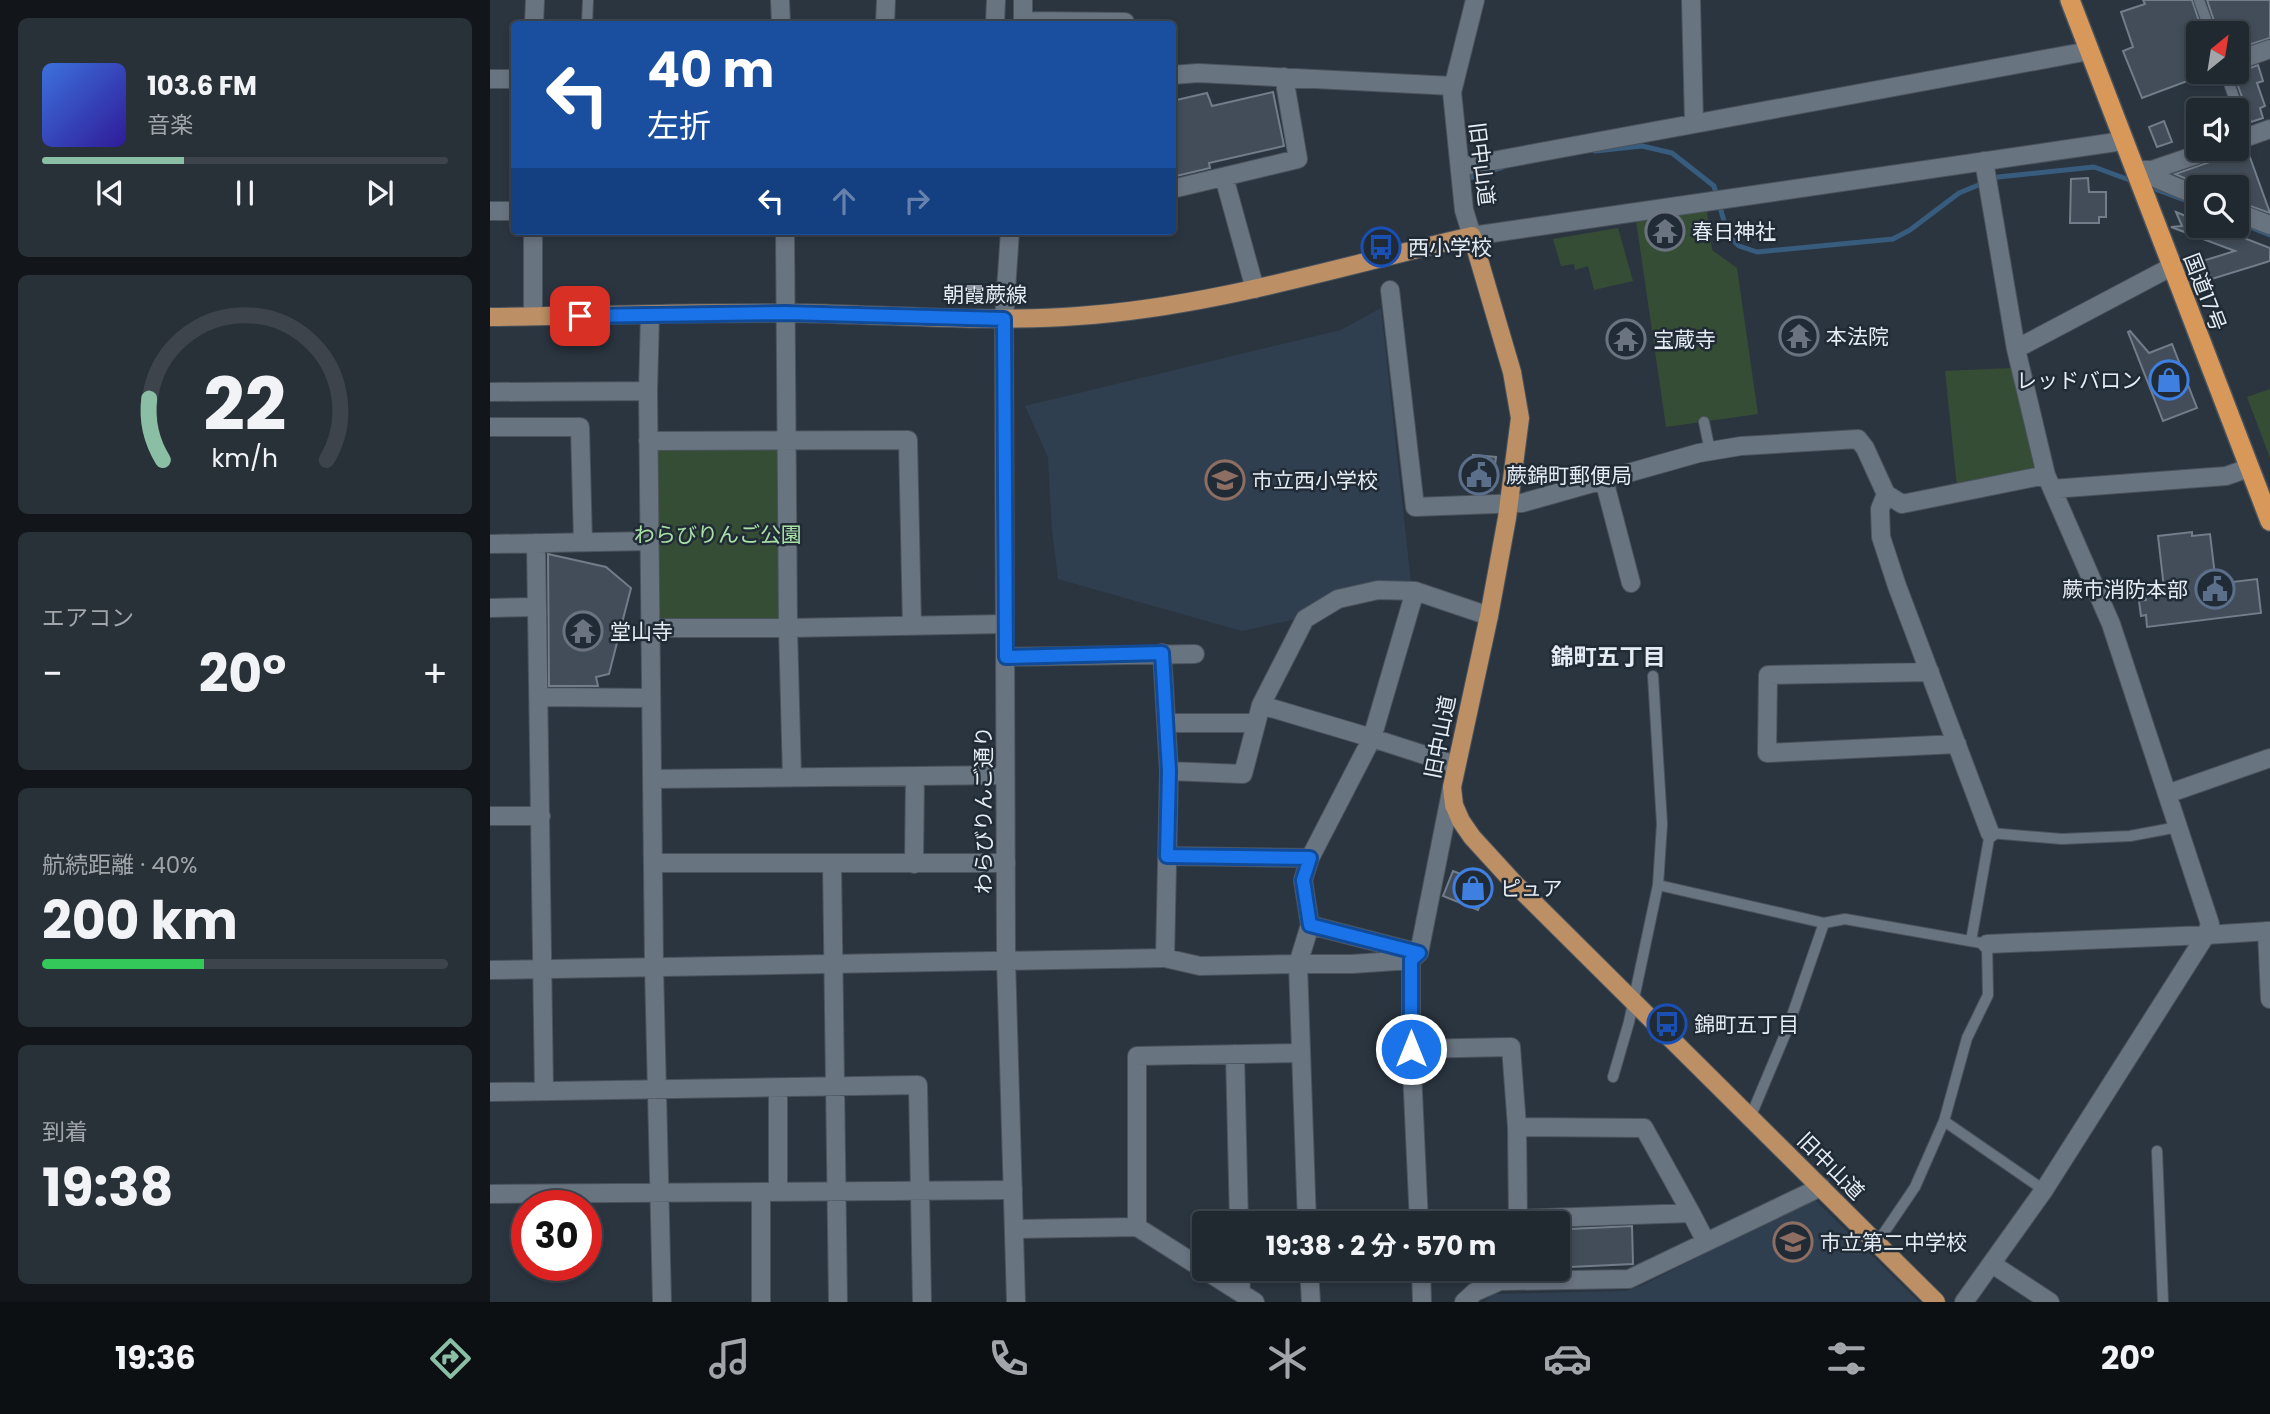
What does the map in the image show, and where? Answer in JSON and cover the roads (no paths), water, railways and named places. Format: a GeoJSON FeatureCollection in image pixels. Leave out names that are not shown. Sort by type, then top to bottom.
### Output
{"type":"FeatureCollection","features":[{"type":"Feature","properties":{"kind":"highway","name":"国道17号"},"geometry":{"type":"LineString","coordinates":[[2070,0],[2249,468],[2264,489],[2270,521]]}},
{"type":"Feature","properties":{"kind":"main road","name":"朝霞蕨線"},"geometry":{"type":"LineString","coordinates":[[490,317],[786,313],[1004,319],[1079,316],[1174,305],[1255,289],[1472,236]]}},
{"type":"Feature","properties":{"kind":"main road","name":"旧中山道"},"geometry":{"type":"LineString","coordinates":[[1472,236],[1512,372],[1520,418],[1510,504],[1452,787],[1454,805],[1472,837],[1516,884],[1936,1302]]}},
{"type":"Feature","properties":{"kind":"street"},"geometry":{"type":"LineString","coordinates":[[534,21],[535,0]]}},
{"type":"Feature","properties":{"kind":"street"},"geometry":{"type":"LineString","coordinates":[[780,0],[781,21]]}},
{"type":"Feature","properties":{"kind":"street"},"geometry":{"type":"LineString","coordinates":[[886,0],[886,21]]}},
{"type":"Feature","properties":{"kind":"street"},"geometry":{"type":"LineString","coordinates":[[995,21],[996,0]]}},
{"type":"Feature","properties":{"kind":"street"},"geometry":{"type":"LineString","coordinates":[[1023,0],[1023,21]]}},
{"type":"Feature","properties":{"kind":"street","name":"旧中山道"},"geometry":{"type":"LineString","coordinates":[[1472,236],[1464,210],[1454,124],[1453,86],[1475,0]]}},
{"type":"Feature","properties":{"kind":"street"},"geometry":{"type":"LineString","coordinates":[[1691,0],[1694,122]]}},
{"type":"Feature","properties":{"kind":"street"},"geometry":{"type":"LineString","coordinates":[[2249,56],[2270,48]]}},
{"type":"Feature","properties":{"kind":"street"},"geometry":{"type":"LineString","coordinates":[[1460,167],[2089,51]]}},
{"type":"Feature","properties":{"kind":"street"},"geometry":{"type":"LineString","coordinates":[[1176,75],[1198,73],[1453,86]]}},
{"type":"Feature","properties":{"kind":"street"},"geometry":{"type":"LineString","coordinates":[[1176,188],[1298,159],[1284,78]]}},
{"type":"Feature","properties":{"kind":"street"},"geometry":{"type":"LineString","coordinates":[[490,79],[511,79]]}},
{"type":"Feature","properties":{"kind":"street"},"geometry":{"type":"LineString","coordinates":[[2249,137],[2270,130]]}},
{"type":"Feature","properties":{"kind":"street"},"geometry":{"type":"LineString","coordinates":[[1472,236],[1730,198],[1986,175],[2123,141]]}},
{"type":"Feature","properties":{"kind":"street"},"geometry":{"type":"LineString","coordinates":[[2140,179],[2152,170],[2186,158]]}},
{"type":"Feature","properties":{"kind":"street"},"geometry":{"type":"LineString","coordinates":[[1964,1302],[2045,1191],[2208,929],[2178,827],[2111,624],[2049,482],[2016,349],[1986,175]]}},
{"type":"Feature","properties":{"kind":"street"},"geometry":{"type":"LineString","coordinates":[[1224,177],[1255,289]]}},
{"type":"Feature","properties":{"kind":"street"},"geometry":{"type":"LineString","coordinates":[[2140,179],[2186,192]]}},
{"type":"Feature","properties":{"kind":"street"},"geometry":{"type":"LineString","coordinates":[[490,211],[511,211]]}},
{"type":"Feature","properties":{"kind":"street"},"geometry":{"type":"LineString","coordinates":[[2249,217],[2270,225]]}},
{"type":"Feature","properties":{"kind":"street"},"geometry":{"type":"LineString","coordinates":[[533,235],[533,316]]}},
{"type":"Feature","properties":{"kind":"street"},"geometry":{"type":"LineString","coordinates":[[785,235],[792,778]]}},
{"type":"Feature","properties":{"kind":"street","name":"わらびりんご通り"},"geometry":{"type":"LineString","coordinates":[[1010,235],[1004,319],[1006,959],[1016,1302]]}},
{"type":"Feature","properties":{"kind":"street"},"geometry":{"type":"LineString","coordinates":[[2016,349],[2171,267]]}},
{"type":"Feature","properties":{"kind":"street"},"geometry":{"type":"LineString","coordinates":[[1391,290],[1415,507],[1521,503],[1710,451],[1741,446],[1858,439],[1865,448],[1886,494],[1902,504],[2049,482],[2226,476],[2249,468]]}},
{"type":"Feature","properties":{"kind":"street"},"geometry":{"type":"LineString","coordinates":[[650,315],[648,441],[654,967],[662,1302]]}},
{"type":"Feature","properties":{"kind":"street"},"geometry":{"type":"LineString","coordinates":[[490,392],[648,391]]}},
{"type":"Feature","properties":{"kind":"street"},"geometry":{"type":"LineString","coordinates":[[490,427],[580,427],[583,542]]}},
{"type":"Feature","properties":{"kind":"street"},"geometry":{"type":"LineString","coordinates":[[648,441],[908,440],[912,626]]}},
{"type":"Feature","properties":{"kind":"street"},"geometry":{"type":"LineString","coordinates":[[1604,480],[1631,583]]}},
{"type":"Feature","properties":{"kind":"street"},"geometry":{"type":"LineString","coordinates":[[1886,494],[1880,509],[1881,537],[1990,833]]}},
{"type":"Feature","properties":{"kind":"street"},"geometry":{"type":"LineString","coordinates":[[490,544],[650,541]]}},
{"type":"Feature","properties":{"kind":"street"},"geometry":{"type":"LineString","coordinates":[[536,543],[544,1091]]}},
{"type":"Feature","properties":{"kind":"street"},"geometry":{"type":"LineString","coordinates":[[1169,771],[1243,774],[1261,705],[1305,619],[1338,599],[1378,590],[1415,591],[1489,616]]}},
{"type":"Feature","properties":{"kind":"street"},"geometry":{"type":"LineString","coordinates":[[1307,1211],[1298,964],[1310,925],[1303,880],[1310,858],[1372,738],[1415,591]]}},
{"type":"Feature","properties":{"kind":"street"},"geometry":{"type":"LineString","coordinates":[[490,607],[537,607]]}},
{"type":"Feature","properties":{"kind":"street"},"geometry":{"type":"LineString","coordinates":[[651,628],[1005,624]]}},
{"type":"Feature","properties":{"kind":"street"},"geometry":{"type":"LineString","coordinates":[[1162,653],[1169,771],[1165,958]]}},
{"type":"Feature","properties":{"kind":"street"},"geometry":{"type":"LineString","coordinates":[[1006,657],[1195,654]]}},
{"type":"Feature","properties":{"kind":"street"},"geometry":{"type":"LineString","coordinates":[[1930,672],[1768,675],[1767,753],[1957,744]]}},
{"type":"Feature","properties":{"kind":"street"},"geometry":{"type":"LineString","coordinates":[[539,697],[652,698]]}},
{"type":"Feature","properties":{"kind":"street"},"geometry":{"type":"LineString","coordinates":[[1261,705],[1457,765]]}},
{"type":"Feature","properties":{"kind":"street"},"geometry":{"type":"LineString","coordinates":[[1166,723],[1256,723]]}},
{"type":"Feature","properties":{"kind":"street"},"geometry":{"type":"LineString","coordinates":[[2167,794],[2270,758]]}},
{"type":"Feature","properties":{"kind":"street"},"geometry":{"type":"LineString","coordinates":[[652,779],[1005,775]]}},
{"type":"Feature","properties":{"kind":"street"},"geometry":{"type":"LineString","coordinates":[[914,864],[915,777]]}},
{"type":"Feature","properties":{"kind":"street"},"geometry":{"type":"LineString","coordinates":[[1418,1211],[1411,1049],[1415,956],[1440,857],[1452,787]]}},
{"type":"Feature","properties":{"kind":"street"},"geometry":{"type":"LineString","coordinates":[[490,816],[541,816]]}},
{"type":"Feature","properties":{"kind":"street"},"geometry":{"type":"LineString","coordinates":[[1167,856],[1310,858]]}},
{"type":"Feature","properties":{"kind":"street"},"geometry":{"type":"LineString","coordinates":[[654,863],[1006,863]]}},
{"type":"Feature","properties":{"kind":"street"},"geometry":{"type":"LineString","coordinates":[[832,863],[838,1302]]}},
{"type":"Feature","properties":{"kind":"street"},"geometry":{"type":"LineString","coordinates":[[1310,925],[1415,956]]}},
{"type":"Feature","properties":{"kind":"street"},"geometry":{"type":"LineString","coordinates":[[1979,943],[2208,929],[2269,931],[2270,999]]}},
{"type":"Feature","properties":{"kind":"street"},"geometry":{"type":"LineString","coordinates":[[490,970],[1006,959],[1165,958],[1200,966],[1352,964],[1415,956]]}},
{"type":"Feature","properties":{"kind":"street"},"geometry":{"type":"LineString","coordinates":[[1411,1049],[1511,1047],[1517,1127],[1518,1211]]}},
{"type":"Feature","properties":{"kind":"street"},"geometry":{"type":"LineString","coordinates":[[1138,1227],[1137,1056],[1301,1053]]}},
{"type":"Feature","properties":{"kind":"street"},"geometry":{"type":"LineString","coordinates":[[1235,1054],[1239,1211]]}},
{"type":"Feature","properties":{"kind":"street"},"geometry":{"type":"LineString","coordinates":[[490,1092],[918,1086],[922,1302]]}},
{"type":"Feature","properties":{"kind":"street"},"geometry":{"type":"LineString","coordinates":[[761,1302],[778,1088]]}},
{"type":"Feature","properties":{"kind":"street"},"geometry":{"type":"LineString","coordinates":[[1517,1127],[1644,1128],[1706,1242]]}},
{"type":"Feature","properties":{"kind":"street"},"geometry":{"type":"LineString","coordinates":[[1570,1277],[1629,1279],[1821,1187]]}},
{"type":"Feature","properties":{"kind":"street"},"geometry":{"type":"LineString","coordinates":[[490,1195],[1013,1191]]}},
{"type":"Feature","properties":{"kind":"street"},"geometry":{"type":"LineString","coordinates":[[1570,1219],[1691,1213]]}},
{"type":"Feature","properties":{"kind":"street"},"geometry":{"type":"LineString","coordinates":[[1014,1229],[1138,1227],[1248,1298]]}},
{"type":"Feature","properties":{"kind":"street"},"geometry":{"type":"LineString","coordinates":[[1992,1264],[2050,1302]]}},
{"type":"Feature","properties":{"kind":"street"},"geometry":{"type":"LineString","coordinates":[[1310,1281],[1311,1302]]}},
{"type":"Feature","properties":{"kind":"street"},"geometry":{"type":"LineString","coordinates":[[1421,1281],[1422,1302]]}},
{"type":"Feature","properties":{"kind":"street"},"geometry":{"type":"LineString","coordinates":[[1464,1302],[1475,1292],[1500,1281]]}},
{"type":"Feature","properties":{"kind":"lane"},"geometry":{"type":"LineString","coordinates":[[587,21],[588,0]]}},
{"type":"Feature","properties":{"kind":"lane"},"geometry":{"type":"LineString","coordinates":[[2199,0],[2207,21]]}},
{"type":"Feature","properties":{"kind":"lane"},"geometry":{"type":"LineString","coordinates":[[1704,422],[1710,451]]}},
{"type":"Feature","properties":{"kind":"lane"},"geometry":{"type":"LineString","coordinates":[[1613,1077],[1629,1022],[1658,885],[1662,824],[1653,676]]}},
{"type":"Feature","properties":{"kind":"lane"},"geometry":{"type":"LineString","coordinates":[[1877,1243],[1915,1187],[1944,1121],[1966,1038],[1987,995],[1979,943],[1990,833],[2062,839],[2130,836],[2178,827]]}},
{"type":"Feature","properties":{"kind":"lane"},"geometry":{"type":"LineString","coordinates":[[1658,885],[1824,923],[1844,919],[1979,943]]}},
{"type":"Feature","properties":{"kind":"lane"},"geometry":{"type":"LineString","coordinates":[[1750,1118],[1787,1030],[1824,923]]}},
{"type":"Feature","properties":{"kind":"lane"},"geometry":{"type":"LineString","coordinates":[[1944,1121],[2045,1191]]}},
{"type":"Feature","properties":{"kind":"lane"},"geometry":{"type":"LineString","coordinates":[[2157,1151],[2163,1302]]}},
{"type":"Feature","properties":{"kind":"waterway"},"geometry":{"type":"LineString","coordinates":[[1595,151],[1642,146],[1672,153],[1714,186],[1728,235],[1739,246],[1757,252],[1893,239],[1910,230],[1959,193],[1998,177],[2094,167],[2135,182]]}},
{"type":"Feature","properties":{"kind":"waterway"},"geometry":{"type":"LineString","coordinates":[[1466,179],[1503,167]]}},
{"type":"Feature","properties":{"kind":"waterway"},"geometry":{"type":"LineString","coordinates":[[2147,186],[2186,201]]}},
{"type":"Feature","properties":{"kind":"waterway"},"geometry":{"type":"LineString","coordinates":[[2250,227],[2270,235]]}},
{"type":"Feature","properties":{"kind":"place","name":"春日神社"},"geometry":{"type":"Point","coordinates":[1665,231]}},
{"type":"Feature","properties":{"kind":"place","name":"西小学校"},"geometry":{"type":"Point","coordinates":[1381,247]}},
{"type":"Feature","properties":{"kind":"place","name":"本法院"},"geometry":{"type":"Point","coordinates":[1799,336]}},
{"type":"Feature","properties":{"kind":"place","name":"宝蔵寺"},"geometry":{"type":"Point","coordinates":[1626,339]}},
{"type":"Feature","properties":{"kind":"place","name":"レッドバロン"},"geometry":{"type":"Point","coordinates":[2169,380]}},
{"type":"Feature","properties":{"kind":"place","name":"蕨錦町郵便局"},"geometry":{"type":"Point","coordinates":[1479,475]}},
{"type":"Feature","properties":{"kind":"place","name":"市立西小学校"},"geometry":{"type":"Point","coordinates":[1225,480]}},
{"type":"Feature","properties":{"kind":"place","name":"蕨市消防本部"},"geometry":{"type":"Point","coordinates":[2215,589]}},
{"type":"Feature","properties":{"kind":"place","name":"堂山寺"},"geometry":{"type":"Point","coordinates":[583,631]}},
{"type":"Feature","properties":{"kind":"place","name":"ピュア"},"geometry":{"type":"Point","coordinates":[1473,888]}},
{"type":"Feature","properties":{"kind":"place","name":"錦町五丁目"},"geometry":{"type":"Point","coordinates":[1667,1024]}},
{"type":"Feature","properties":{"kind":"place","name":"市立第二中学校"},"geometry":{"type":"Point","coordinates":[1793,1242]}},
{"type":"Feature","properties":{"kind":"district","name":"錦町五丁目"},"geometry":{"type":"Point","coordinates":[1608,657]}},
{"type":"Feature","properties":{"kind":"park label","name":"わらびりんご公園"},"geometry":{"type":"Point","coordinates":[718,534]}}]}
